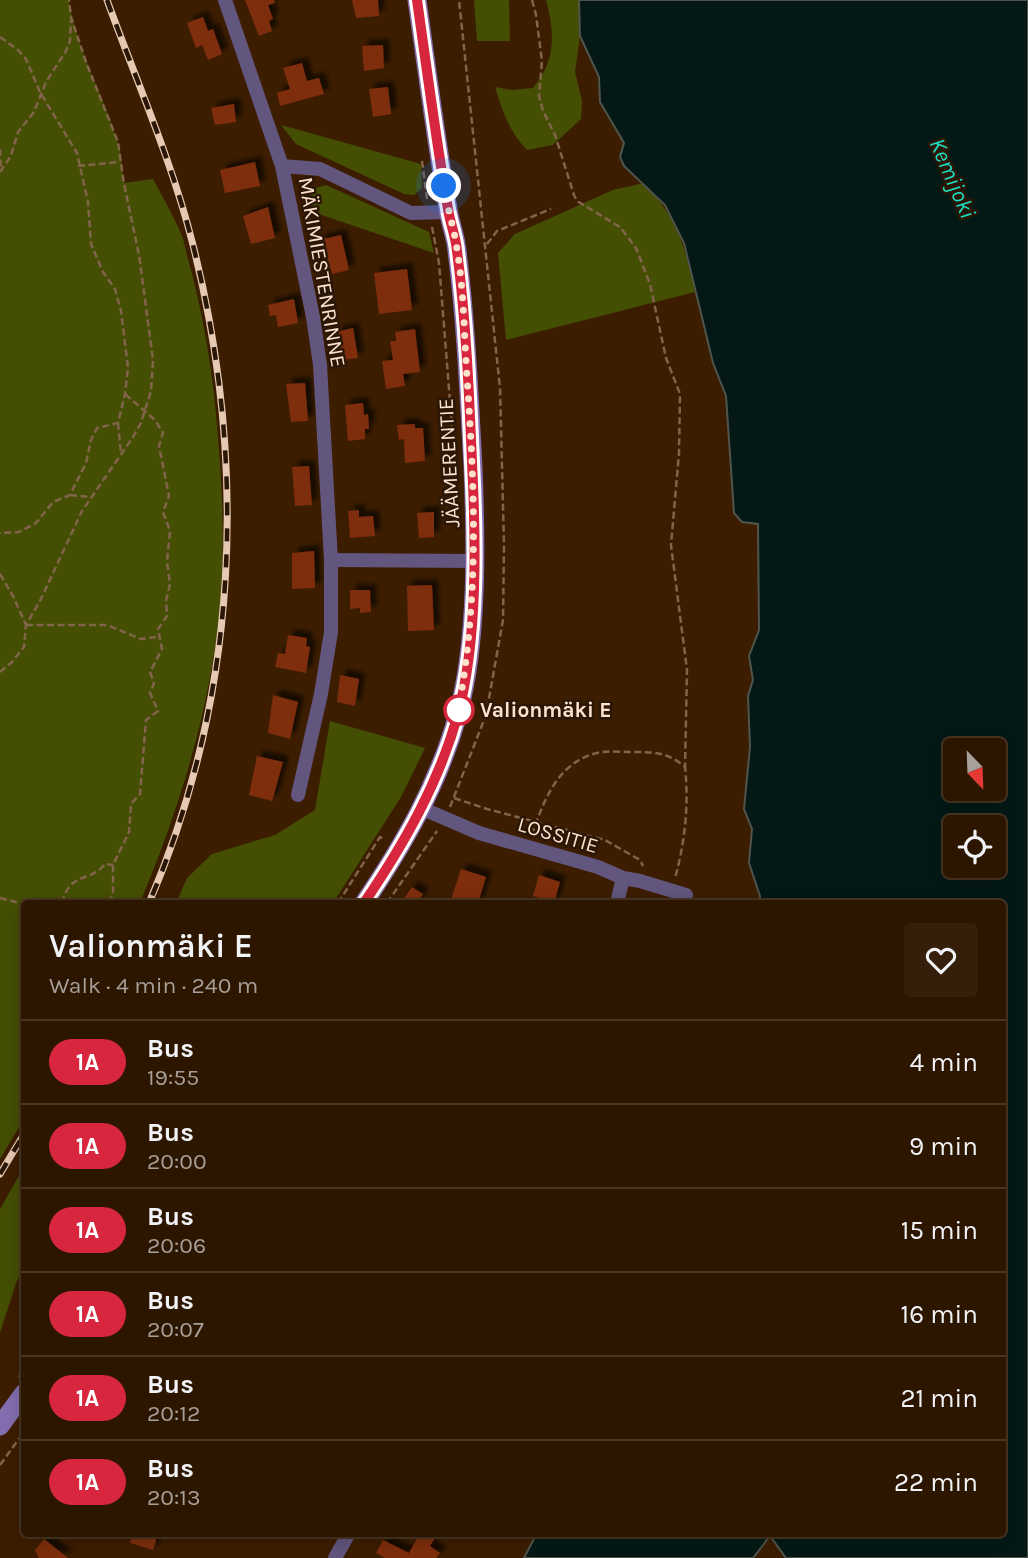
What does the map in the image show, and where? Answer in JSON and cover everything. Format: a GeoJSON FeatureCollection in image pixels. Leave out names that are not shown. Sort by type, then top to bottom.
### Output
{"type":"FeatureCollection","features":[{"type":"Feature","properties":{"kind":"main road","name":"JÄÄMERENTIE"},"geometry":{"type":"LineString","coordinates":[[366,900],[404,841],[433,785],[458,712],[466,672],[475,561],[471,441],[457,247],[439,213],[416,0]]}},
{"type":"Feature","properties":{"kind":"main road"},"geometry":{"type":"LineString","coordinates":[[0,1426],[21,1387]]}},
{"type":"Feature","properties":{"kind":"street","name":"MÄKIMIESTENRINNE"},"geometry":{"type":"LineString","coordinates":[[225,0],[282,166],[317,341],[331,560],[331,632],[321,694],[298,795]]}},
{"type":"Feature","properties":{"kind":"street"},"geometry":{"type":"LineString","coordinates":[[282,166],[320,169],[407,211],[439,213]]}},
{"type":"Feature","properties":{"kind":"street"},"geometry":{"type":"LineString","coordinates":[[331,560],[475,561]]}},
{"type":"Feature","properties":{"kind":"street","name":"LOSSITIE"},"geometry":{"type":"LineString","coordinates":[[421,808],[527,848],[598,867],[623,878],[679,892]]}},
{"type":"Feature","properties":{"kind":"street"},"geometry":{"type":"LineString","coordinates":[[618,900],[623,878]]}},
{"type":"Feature","properties":{"kind":"street"},"geometry":{"type":"LineString","coordinates":[[335,1558],[347,1537]]}},
{"type":"Feature","properties":{"kind":"path"},"geometry":{"type":"LineString","coordinates":[[0,172],[11,156],[18,132],[34,112],[40,92],[70,41],[69,0]]}},
{"type":"Feature","properties":{"kind":"path"},"geometry":{"type":"LineString","coordinates":[[532,0],[542,61],[539,96],[574,195],[577,201],[620,227],[636,248],[650,284],[666,358],[680,394],[679,453],[671,545],[687,670],[687,793],[679,892]]}},
{"type":"Feature","properties":{"kind":"path"},"geometry":{"type":"LineString","coordinates":[[0,672],[24,647],[26,625],[82,511],[137,430],[151,391],[153,360],[139,255],[118,142],[71,17]]}},
{"type":"Feature","properties":{"kind":"path"},"geometry":{"type":"LineString","coordinates":[[0,37],[26,59],[40,92],[77,153],[88,202],[91,244],[103,272],[115,289],[121,311],[128,368],[118,423],[121,455]]}},
{"type":"Feature","properties":{"kind":"path"},"geometry":{"type":"LineString","coordinates":[[0,149],[0,172]]}},
{"type":"Feature","properties":{"kind":"path"},"geometry":{"type":"LineString","coordinates":[[421,159],[439,213],[439,263],[453,438]]}},
{"type":"Feature","properties":{"kind":"path"},"geometry":{"type":"LineString","coordinates":[[78,166],[121,162]]}},
{"type":"Feature","properties":{"kind":"path"},"geometry":{"type":"LineString","coordinates":[[487,244],[497,231],[551,209]]}},
{"type":"Feature","properties":{"kind":"path"},"geometry":{"type":"LineString","coordinates":[[110,900],[113,894],[113,864],[129,832],[131,804],[140,794],[146,720],[158,711],[150,693],[154,683],[150,672],[162,649],[158,629],[167,616],[166,601],[170,584],[167,562],[170,531],[163,512],[169,496],[159,446],[163,433],[155,420],[125,394]]}},
{"type":"Feature","properties":{"kind":"path"},"geometry":{"type":"LineString","coordinates":[[70,495],[86,463],[91,440],[97,428],[118,423]]}},
{"type":"Feature","properties":{"kind":"path"},"geometry":{"type":"LineString","coordinates":[[0,533],[19,532],[36,523],[53,502],[70,495],[91,497]]}},
{"type":"Feature","properties":{"kind":"path"},"geometry":{"type":"LineString","coordinates":[[0,574],[26,625]]}},
{"type":"Feature","properties":{"kind":"path"},"geometry":{"type":"LineString","coordinates":[[26,625],[107,625],[141,639],[158,637]]}},
{"type":"Feature","properties":{"kind":"path"},"geometry":{"type":"LineString","coordinates":[[527,848],[556,779],[584,758],[601,752],[663,753],[675,758],[685,767]]}},
{"type":"Feature","properties":{"kind":"path"},"geometry":{"type":"LineString","coordinates":[[454,798],[606,840],[640,860],[643,868],[640,881]]}},
{"type":"Feature","properties":{"kind":"path"},"geometry":{"type":"LineString","coordinates":[[389,900],[438,829]]}},
{"type":"Feature","properties":{"kind":"path"},"geometry":{"type":"LineString","coordinates":[[63,900],[65,890],[77,880],[101,869],[105,864],[113,864]]}},
{"type":"Feature","properties":{"kind":"path"},"geometry":{"type":"LineString","coordinates":[[0,898],[21,903]]}},
{"type":"Feature","properties":{"kind":"path"},"geometry":{"type":"LineString","coordinates":[[0,1465],[21,1436]]}},
{"type":"Feature","properties":{"kind":"green space"},"geometry":{"type":"Polygon","coordinates":[[[0,0],[69,0],[77,36],[119,145],[124,183],[153,179],[182,235],[200,309],[211,373],[221,472],[222,576],[213,660],[195,743],[184,784],[141,900],[21,900],[21,1124],[0,1159],[0,0]]]}},
{"type":"Feature","properties":{"kind":"green space"},"geometry":{"type":"Polygon","coordinates":[[[474,0],[509,0],[510,41],[477,41],[474,0]]]}},
{"type":"Feature","properties":{"kind":"green space"},"geometry":{"type":"Polygon","coordinates":[[[546,0],[579,0],[580,36],[575,72],[582,101],[581,119],[553,145],[527,150],[515,136],[495,87],[512,90],[533,88],[541,78],[552,46],[546,0]]]}},
{"type":"Feature","properties":{"kind":"green space"},"geometry":{"type":"Polygon","coordinates":[[[281,125],[421,164],[422,188],[414,195],[404,194],[296,144],[281,125]]]}},
{"type":"Feature","properties":{"kind":"green space"},"geometry":{"type":"Polygon","coordinates":[[[644,183],[665,209],[678,233],[695,292],[506,340],[498,253],[515,234],[613,190],[644,183]]]}},
{"type":"Feature","properties":{"kind":"green space"},"geometry":{"type":"Polygon","coordinates":[[[326,185],[429,232],[434,253],[304,209],[304,197],[313,189],[326,185]]]}},
{"type":"Feature","properties":{"kind":"green space"},"geometry":{"type":"Polygon","coordinates":[[[330,721],[425,748],[401,797],[335,900],[177,900],[187,878],[212,854],[275,835],[315,810],[330,721]]]}},
{"type":"Feature","properties":{"kind":"green space"},"geometry":{"type":"Polygon","coordinates":[[[21,1172],[21,1272],[0,1333],[0,1209],[21,1172]]]}},
{"type":"Feature","properties":{"kind":"water","name":"Kemijoki"},"geometry":{"type":"Polygon","coordinates":[[[579,0],[1028,0],[1028,1558],[786,1558],[771,1537],[1006,1537],[1006,900],[759,900],[749,863],[752,829],[744,809],[750,747],[748,696],[753,680],[749,656],[759,630],[758,524],[742,522],[734,513],[726,396],[713,363],[684,243],[665,205],[624,166],[620,157],[624,143],[600,102],[599,77],[580,36],[579,0]]]}},
{"type":"Feature","properties":{"kind":"water"},"geometry":{"type":"Polygon","coordinates":[[[535,1537],[769,1537],[753,1558],[524,1558],[535,1537]]]}},
{"type":"Feature","properties":{"kind":"building"},"geometry":{"type":"Polygon","coordinates":[[[245,0],[274,0],[275,3],[268,5],[273,19],[269,21],[272,31],[259,36],[245,0]]]}},
{"type":"Feature","properties":{"kind":"building"},"geometry":{"type":"Polygon","coordinates":[[[352,0],[378,0],[379,16],[356,18],[352,0]]]}},
{"type":"Feature","properties":{"kind":"building"},"geometry":{"type":"Polygon","coordinates":[[[203,17],[208,31],[213,29],[222,54],[208,60],[202,45],[196,48],[187,23],[203,17]]]}},
{"type":"Feature","properties":{"kind":"building"},"geometry":{"type":"Polygon","coordinates":[[[383,45],[384,68],[364,71],[362,46],[383,45]]]}},
{"type":"Feature","properties":{"kind":"building"},"geometry":{"type":"Polygon","coordinates":[[[302,63],[307,81],[319,78],[324,94],[280,106],[277,93],[290,89],[283,68],[302,63]]]}},
{"type":"Feature","properties":{"kind":"building"},"geometry":{"type":"Polygon","coordinates":[[[388,87],[391,114],[373,117],[369,89],[388,87]]]}},
{"type":"Feature","properties":{"kind":"building"},"geometry":{"type":"Polygon","coordinates":[[[234,104],[236,122],[215,125],[211,108],[234,104]]]}},
{"type":"Feature","properties":{"kind":"building"},"geometry":{"type":"Polygon","coordinates":[[[255,162],[260,186],[225,193],[220,170],[255,162]]]}},
{"type":"Feature","properties":{"kind":"building"},"geometry":{"type":"Polygon","coordinates":[[[268,207],[275,238],[251,244],[243,216],[268,207]]]}},
{"type":"Feature","properties":{"kind":"building"},"geometry":{"type":"Polygon","coordinates":[[[341,235],[349,270],[332,274],[329,264],[325,265],[319,240],[341,235]]]}},
{"type":"Feature","properties":{"kind":"building"},"geometry":{"type":"Polygon","coordinates":[[[407,269],[412,310],[379,314],[374,273],[407,269]]]}},
{"type":"Feature","properties":{"kind":"building"},"geometry":{"type":"Polygon","coordinates":[[[294,299],[298,323],[278,327],[276,315],[270,316],[268,305],[294,299]]]}},
{"type":"Feature","properties":{"kind":"building"},"geometry":{"type":"Polygon","coordinates":[[[353,328],[358,358],[341,360],[336,332],[353,328]]]}},
{"type":"Feature","properties":{"kind":"building"},"geometry":{"type":"Polygon","coordinates":[[[415,329],[420,372],[403,374],[405,386],[386,389],[382,361],[393,360],[390,341],[396,341],[395,332],[415,329]]]}},
{"type":"Feature","properties":{"kind":"building"},"geometry":{"type":"Polygon","coordinates":[[[305,383],[308,421],[291,422],[286,384],[305,383]]]}},
{"type":"Feature","properties":{"kind":"building"},"geometry":{"type":"Polygon","coordinates":[[[363,403],[364,415],[368,414],[369,429],[365,429],[365,439],[348,441],[345,405],[363,403]]]}},
{"type":"Feature","properties":{"kind":"building"},"geometry":{"type":"Polygon","coordinates":[[[415,424],[415,428],[423,428],[425,461],[405,463],[404,439],[399,440],[397,425],[415,424]]]}},
{"type":"Feature","properties":{"kind":"building"},"geometry":{"type":"Polygon","coordinates":[[[309,466],[312,505],[295,506],[292,467],[309,466]]]}},
{"type":"Feature","properties":{"kind":"building"},"geometry":{"type":"Polygon","coordinates":[[[359,510],[359,517],[373,516],[375,536],[350,538],[348,511],[359,510]]]}},
{"type":"Feature","properties":{"kind":"building"},"geometry":{"type":"Polygon","coordinates":[[[434,512],[434,537],[419,538],[417,513],[434,512]]]}},
{"type":"Feature","properties":{"kind":"building"},"geometry":{"type":"Polygon","coordinates":[[[314,551],[315,588],[292,589],[292,553],[314,551]]]}},
{"type":"Feature","properties":{"kind":"building"},"geometry":{"type":"Polygon","coordinates":[[[432,585],[434,630],[408,631],[407,586],[432,585]]]}},
{"type":"Feature","properties":{"kind":"building"},"geometry":{"type":"Polygon","coordinates":[[[350,590],[370,590],[371,612],[360,613],[360,608],[350,609],[350,590]]]}},
{"type":"Feature","properties":{"kind":"building"},"geometry":{"type":"Polygon","coordinates":[[[288,635],[307,638],[306,646],[310,647],[306,673],[275,667],[278,653],[285,654],[288,635]]]}},
{"type":"Feature","properties":{"kind":"building"},"geometry":{"type":"Polygon","coordinates":[[[340,675],[359,679],[355,706],[337,702],[340,675]]]}},
{"type":"Feature","properties":{"kind":"building"},"geometry":{"type":"Polygon","coordinates":[[[273,695],[298,702],[290,739],[268,733],[273,695]]]}},
{"type":"Feature","properties":{"kind":"building"},"geometry":{"type":"Polygon","coordinates":[[[257,756],[283,762],[272,801],[249,795],[257,756]]]}},
{"type":"Feature","properties":{"kind":"building"},"geometry":{"type":"Polygon","coordinates":[[[461,869],[486,877],[479,900],[451,900],[461,869]]]}},
{"type":"Feature","properties":{"kind":"building"},"geometry":{"type":"Polygon","coordinates":[[[539,875],[560,882],[555,900],[533,896],[539,875]]]}},
{"type":"Feature","properties":{"kind":"building"},"geometry":{"type":"Polygon","coordinates":[[[412,887],[423,894],[419,900],[403,900],[412,887]]]}},
{"type":"Feature","properties":{"kind":"building"},"geometry":{"type":"Polygon","coordinates":[[[132,1537],[157,1537],[153,1550],[130,1543],[132,1537]]]}},
{"type":"Feature","properties":{"kind":"building"},"geometry":{"type":"Polygon","coordinates":[[[418,1537],[436,1537],[430,1546],[440,1553],[436,1558],[385,1558],[376,1553],[383,1540],[409,1553],[418,1537]]]}},
{"type":"Feature","properties":{"kind":"building"},"geometry":{"type":"Polygon","coordinates":[[[44,1539],[68,1558],[39,1558],[35,1550],[44,1539]]]}},
{"type":"Feature","properties":{"kind":"railway"},"geometry":{"type":"LineString","coordinates":[[107,0],[164,152],[193,245],[211,328],[222,411],[227,494],[225,578],[217,661],[202,743],[179,824],[150,900]]}},
{"type":"Feature","properties":{"kind":"railway"},"geometry":{"type":"LineString","coordinates":[[0,1174],[21,1139]]}},
{"type":"Feature","properties":{"kind":"bus line","name":"1A"},"geometry":{"type":"LineString","coordinates":[[366,900],[404,841],[433,785],[447,749],[466,672],[475,561],[471,428],[457,247],[448,212],[417,0]]}},
{"type":"Feature","properties":{"kind":"place","name":"Valionmäki E"},"geometry":{"type":"Point","coordinates":[459,710]}},
{"type":"Feature","properties":{"kind":"route"},"geometry":{"type":"LineString","coordinates":[[444,186],[457,247],[471,428],[475,522],[471,628],[458,712],[459,710]]}}]}
